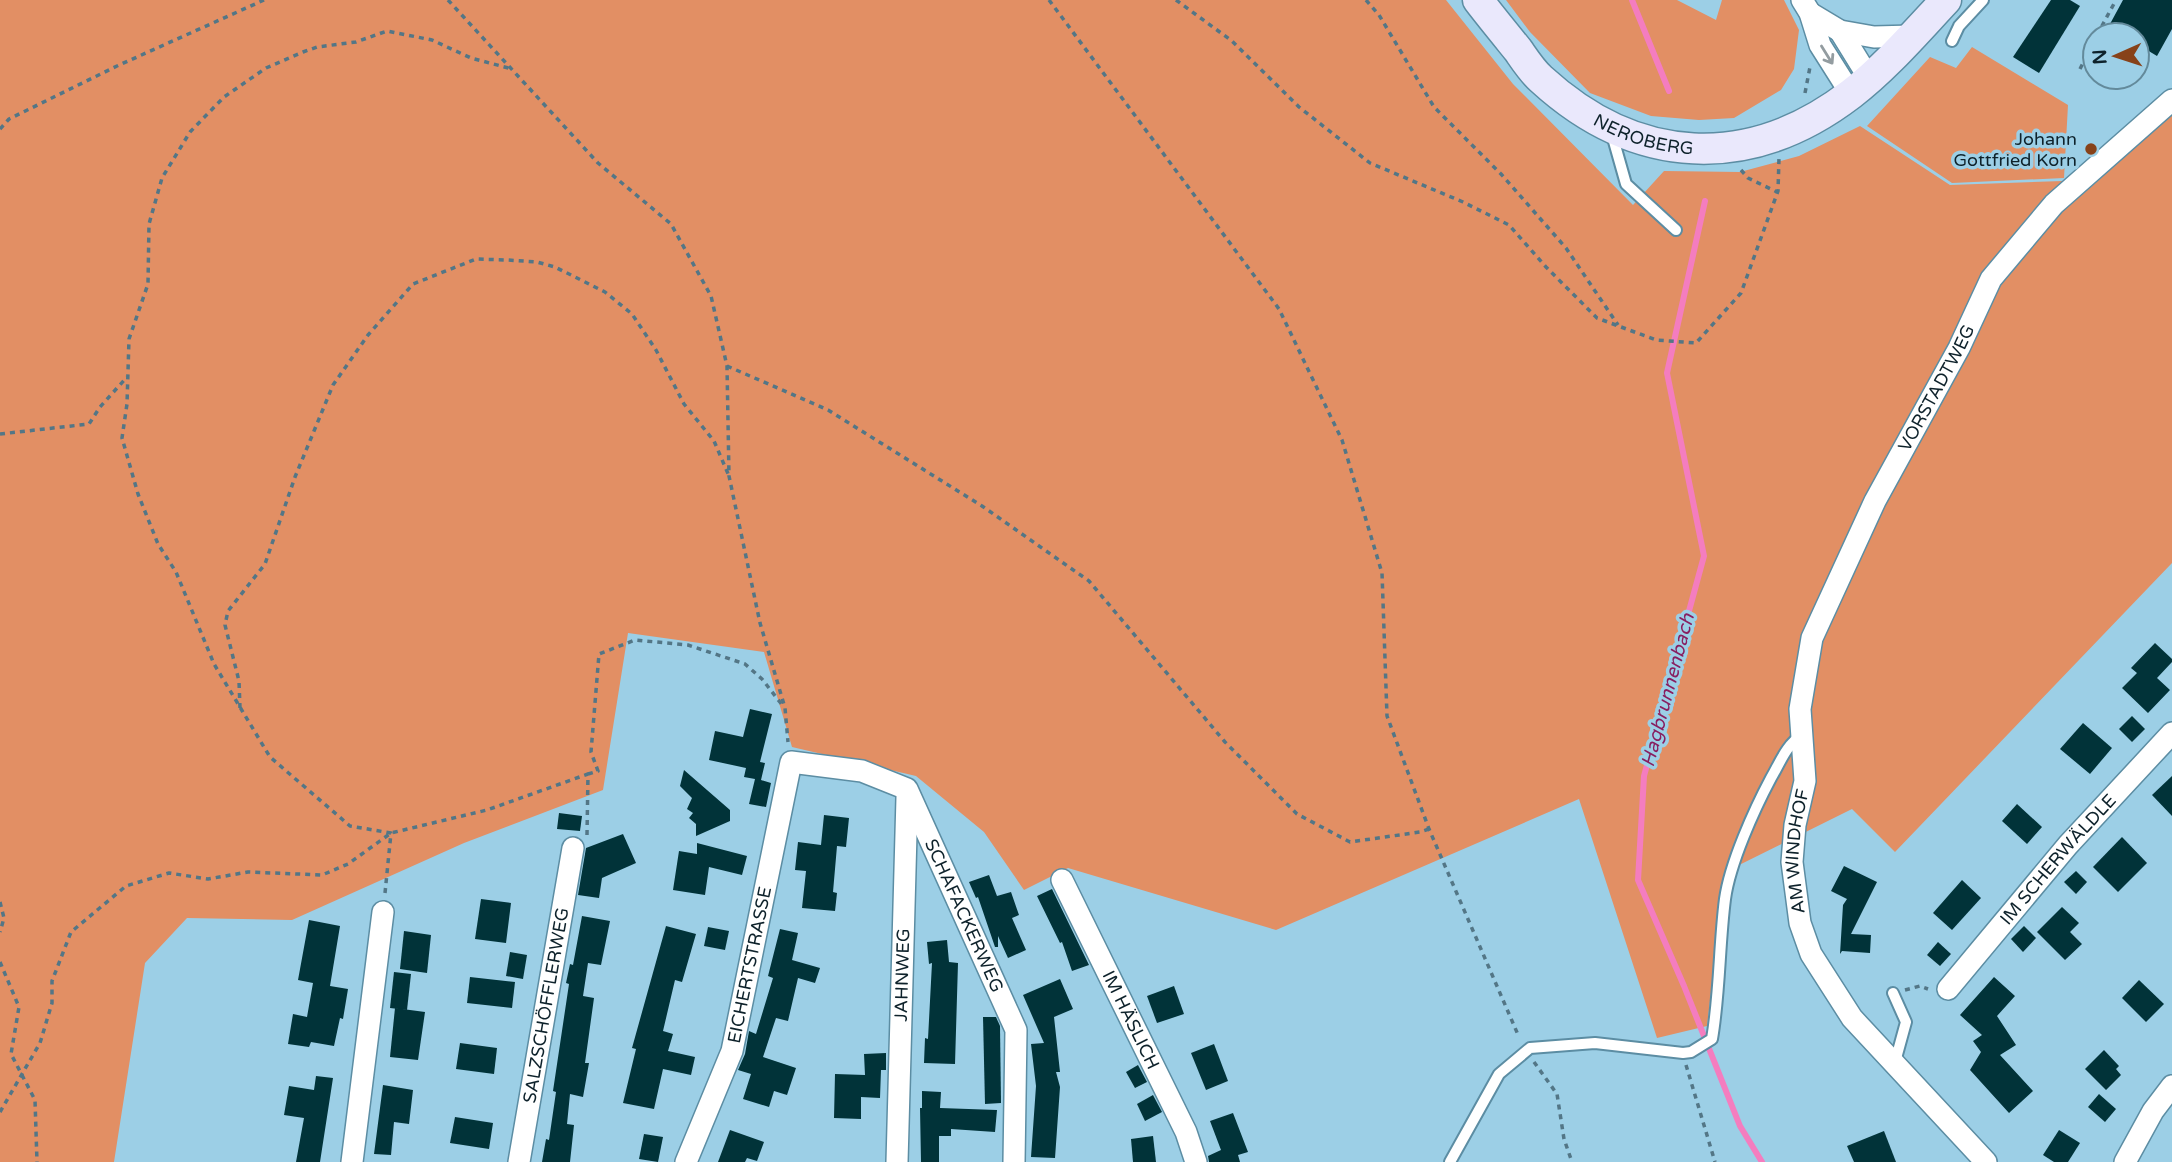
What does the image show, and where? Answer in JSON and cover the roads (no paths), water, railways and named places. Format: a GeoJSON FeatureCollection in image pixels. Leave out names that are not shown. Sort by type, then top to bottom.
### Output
{"type":"FeatureCollection","features":[{"type":"Feature","properties":{"kind":"street","name":"NEROBERG"},"geometry":{"type":"LineString","coordinates":[[1478,0],[1539,78],[1578,108],[1626,134],[1682,149],[1722,149],[1780,135],[1812,119],[1860,86],[1946,0]]}},
{"type":"Feature","properties":{"kind":"street"},"geometry":{"type":"LineString","coordinates":[[1806,7],[1840,31],[1874,37],[1912,36]]}},
{"type":"Feature","properties":{"kind":"street"},"geometry":{"type":"LineString","coordinates":[[1806,7],[1820,44],[1860,86]]}},
{"type":"Feature","properties":{"kind":"street"},"geometry":{"type":"LineString","coordinates":[[1840,31],[1860,86]]}},
{"type":"Feature","properties":{"kind":"street","name":"VORSTADTWEG"},"geometry":{"type":"LineString","coordinates":[[1802,735],[1800,709],[1812,638],[1875,501],[1959,348],[1991,279],[2054,204],[2172,100]]}},
{"type":"Feature","properties":{"kind":"street","name":"IM SCHERWÄLDLE"},"geometry":{"type":"LineString","coordinates":[[1941,991],[2068,845],[2172,733]]}},
{"type":"Feature","properties":{"kind":"street","name":"AM WINDHOF"},"geometry":{"type":"LineString","coordinates":[[1802,735],[1806,760],[1805,781],[1795,825],[1792,863],[1800,923],[1811,954],[1852,1018],[1986,1162]]}},
{"type":"Feature","properties":{"kind":"street","name":"EICHERTSTRASSE"},"geometry":{"type":"LineString","coordinates":[[685,1162],[732,1051],[791,762],[862,771],[907,789]]}},
{"type":"Feature","properties":{"kind":"street","name":"JAHNWEG"},"geometry":{"type":"LineString","coordinates":[[897,1162],[907,789]]}},
{"type":"Feature","properties":{"kind":"street","name":"SCHAFACKERWEG"},"geometry":{"type":"LineString","coordinates":[[907,789],[1016,1030],[1014,1162]]}},
{"type":"Feature","properties":{"kind":"street","name":"SALZSCHÖFFLERWEG"},"geometry":{"type":"LineString","coordinates":[[519,1162],[573,848]]}},
{"type":"Feature","properties":{"kind":"street","name":"IM HÄSLICH"},"geometry":{"type":"LineString","coordinates":[[1062,880],[1186,1132],[1196,1162]]}},
{"type":"Feature","properties":{"kind":"street"},"geometry":{"type":"LineString","coordinates":[[352,1162],[383,912]]}},
{"type":"Feature","properties":{"kind":"street"},"geometry":{"type":"LineString","coordinates":[[2125,1162],[2153,1111],[2172,1086]]}},
{"type":"Feature","properties":{"kind":"lane"},"geometry":{"type":"LineString","coordinates":[[1952,41],[1959,26],[1983,0]]}},
{"type":"Feature","properties":{"kind":"lane"},"geometry":{"type":"LineString","coordinates":[[1610,125],[1626,184],[1676,230]]}},
{"type":"Feature","properties":{"kind":"lane"},"geometry":{"type":"LineString","coordinates":[[1450,1162],[1499,1074],[1530,1048],[1595,1043],[1687,1052],[1712,1039],[1718,1000],[1726,897],[1738,854],[1768,785],[1792,741],[1802,735]]}},
{"type":"Feature","properties":{"kind":"lane"},"geometry":{"type":"LineString","coordinates":[[1893,993],[1906,1022],[1895,1062]]}},
{"type":"Feature","properties":{"kind":"waterway","name":"Hagbrunnenbach"},"geometry":{"type":"LineString","coordinates":[[1632,0],[1669,91]]}},
{"type":"Feature","properties":{"kind":"waterway","name":"Hagbrunnenbach"},"geometry":{"type":"LineString","coordinates":[[1705,201],[1667,373],[1704,556],[1644,776],[1638,880],[1740,1126],[1762,1162]]}},
{"type":"Feature","properties":{"kind":"place","name":"Johann Gottfried Korn"},"geometry":{"type":"Point","coordinates":[2091,149]}}]}
